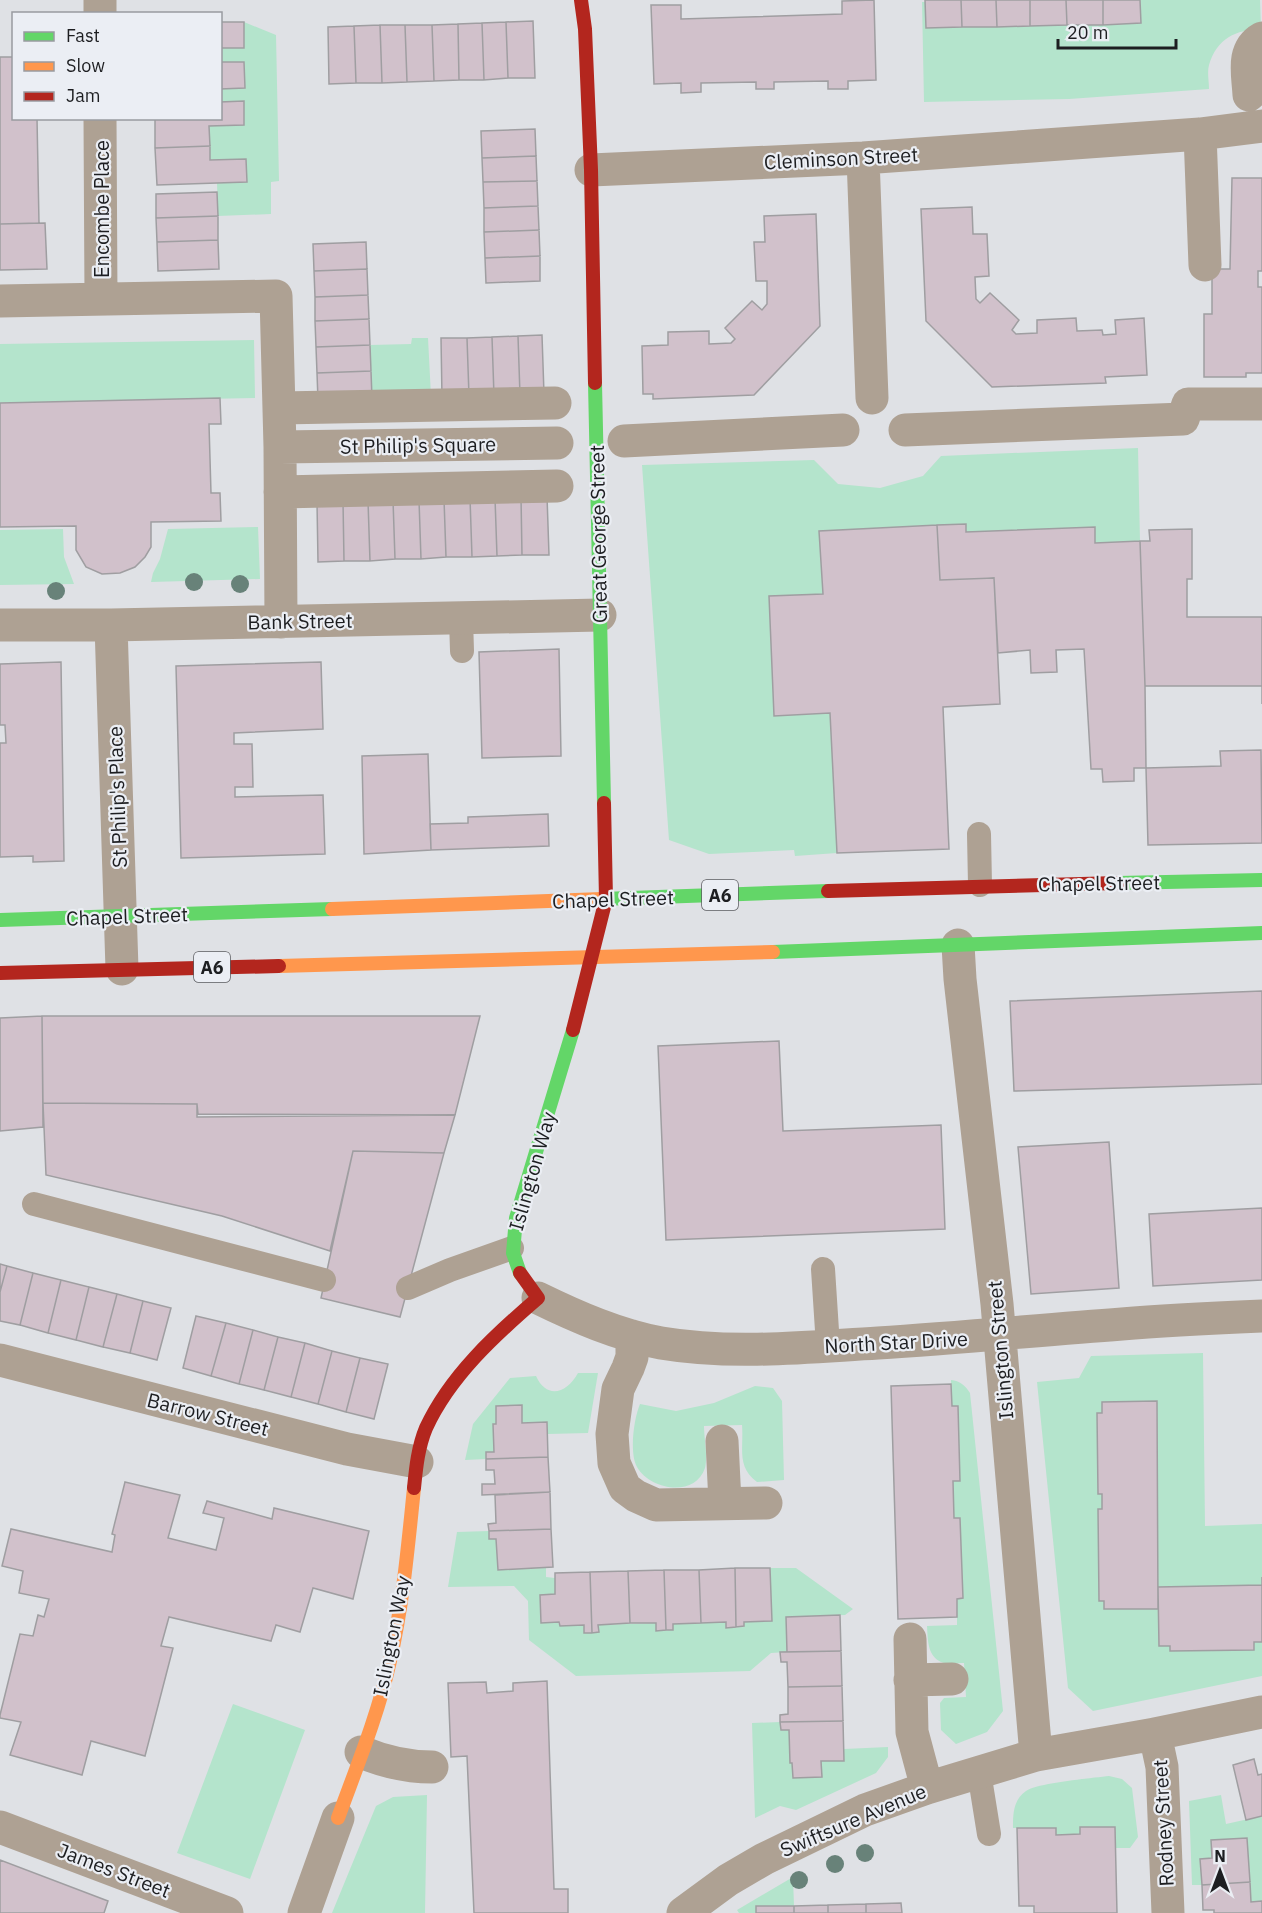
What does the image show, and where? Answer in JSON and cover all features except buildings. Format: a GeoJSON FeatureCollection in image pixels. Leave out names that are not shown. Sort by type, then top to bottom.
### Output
{"type":"FeatureCollection","features":[{"type":"Feature","properties":{"kind":"main road"},"geometry":{"type":"LineString","coordinates":[[581,0],[585,29],[591,170]]}},
{"type":"Feature","properties":{"kind":"main road","name":"Great George Street"},"geometry":{"type":"LineString","coordinates":[[591,170],[606,899]]}},
{"type":"Feature","properties":{"kind":"main road","name":"Chapel Street"},"geometry":{"type":"LineString","coordinates":[[0,920],[980,885],[1262,880]]}},
{"type":"Feature","properties":{"kind":"main road","name":"Islington Way"},"geometry":{"type":"LineString","coordinates":[[338,1818],[390,1663],[400,1613],[417,1462],[426,1430],[448,1392],[469,1364],[492,1339],[538,1298],[519,1275],[512,1248],[516,1218],[571,1039],[606,899]]}},
{"type":"Feature","properties":{"kind":"main road","name":"A6"},"geometry":{"type":"LineString","coordinates":[[0,973],[592,958],[1262,933]]}},
{"type":"Feature","properties":{"kind":"street"},"geometry":{"type":"LineString","coordinates":[[1249,95],[1247,55],[1251,46],[1262,38]]}},
{"type":"Feature","properties":{"kind":"street","name":"Encombe Place"},"geometry":{"type":"LineString","coordinates":[[100,120],[101,299]]}},
{"type":"Feature","properties":{"kind":"street","name":"Cleminson Street"},"geometry":{"type":"LineString","coordinates":[[591,170],[863,158],[1200,134],[1262,126]]}},
{"type":"Feature","properties":{"kind":"street"},"geometry":{"type":"LineString","coordinates":[[1200,134],[1205,266]]}},
{"type":"Feature","properties":{"kind":"street"},"geometry":{"type":"LineString","coordinates":[[863,158],[872,398]]}},
{"type":"Feature","properties":{"kind":"street"},"geometry":{"type":"LineString","coordinates":[[0,301],[276,296],[280,408],[281,622]]}},
{"type":"Feature","properties":{"kind":"street"},"geometry":{"type":"LineString","coordinates":[[280,408],[555,403]]}},
{"type":"Feature","properties":{"kind":"street"},"geometry":{"type":"LineString","coordinates":[[905,430],[1183,419],[1188,404],[1262,404]]}},
{"type":"Feature","properties":{"kind":"street"},"geometry":{"type":"LineString","coordinates":[[624,441],[843,430]]}},
{"type":"Feature","properties":{"kind":"street","name":"St Philip's Square"},"geometry":{"type":"LineString","coordinates":[[280,447],[557,443]]}},
{"type":"Feature","properties":{"kind":"street"},"geometry":{"type":"LineString","coordinates":[[280,492],[557,486]]}},
{"type":"Feature","properties":{"kind":"street","name":"Bank Street"},"geometry":{"type":"LineString","coordinates":[[0,625],[111,625],[600,615]]}},
{"type":"Feature","properties":{"kind":"street","name":"St Philip's Place"},"geometry":{"type":"LineString","coordinates":[[111,625],[123,969]]}},
{"type":"Feature","properties":{"kind":"street","name":"Islington Street"},"geometry":{"type":"LineString","coordinates":[[958,945],[989,1230],[1036,1755]]}},
{"type":"Feature","properties":{"kind":"street","name":"North Star Drive"},"geometry":{"type":"LineString","coordinates":[[538,1298],[577,1317],[632,1336],[660,1343],[726,1349],[828,1346],[999,1335],[1125,1323],[1262,1316]]}},
{"type":"Feature","properties":{"kind":"street"},"geometry":{"type":"LineString","coordinates":[[632,1336],[632,1357],[618,1389],[612,1434],[614,1463],[625,1488],[656,1505],[766,1503]]}},
{"type":"Feature","properties":{"kind":"street","name":"Barrow Street"},"geometry":{"type":"LineString","coordinates":[[0,1360],[347,1449],[417,1462]]}},
{"type":"Feature","properties":{"kind":"street"},"geometry":{"type":"LineString","coordinates":[[722,1441],[725,1503]]}},
{"type":"Feature","properties":{"kind":"street"},"geometry":{"type":"LineString","coordinates":[[910,1639],[912,1732],[927,1788]]}},
{"type":"Feature","properties":{"kind":"street"},"geometry":{"type":"LineString","coordinates":[[910,1680],[952,1679]]}},
{"type":"Feature","properties":{"kind":"street","name":"Rodney Street"},"geometry":{"type":"LineString","coordinates":[[1036,1755],[1262,1712]]}},
{"type":"Feature","properties":{"kind":"street","name":"Rodney Street"},"geometry":{"type":"LineString","coordinates":[[1155,1734],[1162,1767],[1168,1913]]}},
{"type":"Feature","properties":{"kind":"street"},"geometry":{"type":"LineString","coordinates":[[361,1752],[384,1762],[411,1767],[432,1767]]}},
{"type":"Feature","properties":{"kind":"street","name":"Swiftsure Avenue"},"geometry":{"type":"LineString","coordinates":[[683,1913],[728,1880],[764,1859],[865,1810],[927,1788],[1036,1755]]}},
{"type":"Feature","properties":{"kind":"street","name":"Islington Way"},"geometry":{"type":"LineString","coordinates":[[304,1913],[338,1818]]}},
{"type":"Feature","properties":{"kind":"street","name":"James Street"},"geometry":{"type":"LineString","coordinates":[[0,1827],[227,1913]]}},
{"type":"Feature","properties":{"kind":"lane"},"geometry":{"type":"LineString","coordinates":[[461,618],[462,651]]}},
{"type":"Feature","properties":{"kind":"lane"},"geometry":{"type":"LineString","coordinates":[[979,834],[980,885]]}},
{"type":"Feature","properties":{"kind":"lane"},"geometry":{"type":"LineString","coordinates":[[34,1204],[324,1280]]}},
{"type":"Feature","properties":{"kind":"lane"},"geometry":{"type":"LineString","coordinates":[[408,1288],[512,1248]]}},
{"type":"Feature","properties":{"kind":"lane"},"geometry":{"type":"LineString","coordinates":[[823,1269],[828,1346]]}},
{"type":"Feature","properties":{"kind":"lane"},"geometry":{"type":"LineString","coordinates":[[979,1772],[989,1834]]}},
{"type":"Feature","properties":{"kind":"green space"},"geometry":{"type":"Polygon","coordinates":[[[1140,0],[1260,0],[1261,29],[1243,31],[1222,42],[1208,68],[1209,89],[1069,99],[924,102],[922,2],[925,2],[926,28],[1140,23],[1140,0]]]}},
{"type":"Feature","properties":{"kind":"green space"},"geometry":{"type":"Polygon","coordinates":[[[244,22],[276,35],[279,181],[271,182],[271,214],[218,216],[217,183],[247,182],[246,159],[210,160],[209,126],[244,124],[244,102],[222,102],[222,89],[245,88],[244,62],[222,62],[222,48],[244,48],[244,22]]]}},
{"type":"Feature","properties":{"kind":"green space"},"geometry":{"type":"Polygon","coordinates":[[[412,338],[428,338],[431,396],[372,398],[370,345],[411,344],[412,338]]]}},
{"type":"Feature","properties":{"kind":"green space"},"geometry":{"type":"Polygon","coordinates":[[[254,340],[255,398],[0,403],[0,344],[254,340]]]}},
{"type":"Feature","properties":{"kind":"green space"},"geometry":{"type":"Polygon","coordinates":[[[1138,448],[1140,541],[1095,543],[966,532],[965,524],[819,531],[823,594],[769,597],[774,716],[830,713],[837,853],[795,856],[794,850],[709,854],[669,840],[642,465],[814,460],[838,484],[880,488],[923,476],[941,456],[1138,448]]]}},
{"type":"Feature","properties":{"kind":"green space"},"geometry":{"type":"Polygon","coordinates":[[[258,527],[260,579],[151,582],[168,529],[258,527]]]}},
{"type":"Feature","properties":{"kind":"green space"},"geometry":{"type":"Polygon","coordinates":[[[63,529],[64,557],[74,584],[0,585],[0,530],[63,529]]]}},
{"type":"Feature","properties":{"kind":"green space"},"geometry":{"type":"Polygon","coordinates":[[[1203,1353],[1205,1526],[1262,1524],[1262,1585],[1158,1587],[1157,1401],[1102,1402],[1102,1413],[1097,1414],[1098,1494],[1102,1494],[1102,1509],[1098,1509],[1099,1600],[1104,1601],[1105,1609],[1158,1609],[1159,1646],[1170,1646],[1170,1651],[1262,1642],[1262,1676],[1093,1711],[1068,1688],[1037,1382],[1079,1378],[1091,1356],[1203,1353]]]}},
{"type":"Feature","properties":{"kind":"green space"},"geometry":{"type":"Polygon","coordinates":[[[578,1373],[598,1373],[588,1433],[548,1434],[547,1422],[522,1423],[522,1406],[496,1406],[496,1424],[493,1424],[494,1452],[486,1459],[465,1460],[473,1424],[510,1378],[536,1376],[546,1388],[557,1391],[568,1385],[578,1373]]]}},
{"type":"Feature","properties":{"kind":"green space"},"geometry":{"type":"Polygon","coordinates":[[[951,1380],[962,1384],[970,1393],[1003,1711],[987,1732],[956,1744],[941,1730],[940,1703],[944,1698],[966,1697],[964,1663],[944,1663],[934,1657],[931,1653],[927,1626],[957,1625],[957,1599],[963,1598],[960,1518],[954,1518],[951,1380]]]}},
{"type":"Feature","properties":{"kind":"green space"},"geometry":{"type":"Polygon","coordinates":[[[755,1386],[773,1388],[782,1401],[784,1480],[757,1482],[750,1476],[742,1456],[742,1425],[704,1426],[705,1468],[700,1478],[692,1484],[683,1487],[662,1485],[643,1475],[637,1467],[633,1453],[633,1436],[640,1404],[676,1411],[714,1403],[755,1386]]]}},
{"type":"Feature","properties":{"kind":"green space"},"geometry":{"type":"Polygon","coordinates":[[[489,1531],[489,1539],[496,1539],[498,1569],[546,1568],[546,1577],[555,1578],[555,1594],[540,1595],[560,1626],[584,1625],[585,1633],[599,1632],[598,1625],[656,1623],[656,1631],[673,1630],[673,1624],[726,1622],[726,1628],[744,1627],[744,1622],[771,1621],[770,1568],[796,1568],[853,1609],[845,1615],[787,1617],[787,1652],[771,1653],[750,1671],[576,1676],[529,1640],[528,1601],[514,1586],[448,1587],[457,1532],[489,1531]]]}},
{"type":"Feature","properties":{"kind":"green space"},"geometry":{"type":"Polygon","coordinates":[[[233,1704],[305,1730],[250,1879],[177,1853],[233,1704]]]}},
{"type":"Feature","properties":{"kind":"green space"},"geometry":{"type":"Polygon","coordinates":[[[780,1722],[781,1730],[789,1730],[793,1778],[822,1777],[821,1761],[844,1761],[844,1749],[888,1747],[888,1757],[876,1773],[796,1810],[780,1806],[755,1818],[752,1723],[780,1722]]]}},
{"type":"Feature","properties":{"kind":"green space"},"geometry":{"type":"Polygon","coordinates":[[[1109,1776],[1122,1779],[1132,1788],[1138,1837],[1130,1848],[1116,1848],[1115,1827],[1080,1827],[1080,1834],[1056,1835],[1056,1828],[1013,1828],[1016,1803],[1026,1791],[1053,1783],[1109,1776]]]}},
{"type":"Feature","properties":{"kind":"green space"},"geometry":{"type":"Polygon","coordinates":[[[427,1795],[425,1913],[332,1913],[376,1806],[393,1797],[427,1795]]]}},
{"type":"Feature","properties":{"kind":"green space"},"geometry":{"type":"Polygon","coordinates":[[[1221,1795],[1226,1824],[1262,1816],[1262,1901],[1251,1902],[1211,1840],[1212,1858],[1200,1859],[1202,1885],[1192,1885],[1189,1801],[1221,1795]]]}},
{"type":"Feature","properties":{"kind":"green space"},"geometry":{"type":"Polygon","coordinates":[[[793,1877],[794,1906],[757,1906],[756,1913],[739,1913],[737,1910],[793,1877]]]}},
{"type":"Feature","properties":{"kind":"traffic: fast"},"geometry":{"type":"LineString","coordinates":[[595,383],[604,803]]}},
{"type":"Feature","properties":{"kind":"traffic: fast"},"geometry":{"type":"LineString","coordinates":[[1118,883],[1262,880]]}},
{"type":"Feature","properties":{"kind":"traffic: fast"},"geometry":{"type":"LineString","coordinates":[[602,899],[828,891]]}},
{"type":"Feature","properties":{"kind":"traffic: fast"},"geometry":{"type":"LineString","coordinates":[[0,920],[332,909]]}},
{"type":"Feature","properties":{"kind":"traffic: fast"},"geometry":{"type":"LineString","coordinates":[[773,952],[1262,933]]}},
{"type":"Feature","properties":{"kind":"traffic: fast"},"geometry":{"type":"LineString","coordinates":[[520,1273],[513,1253],[516,1218],[573,1030]]}},
{"type":"Feature","properties":{"kind":"traffic: slow"},"geometry":{"type":"LineString","coordinates":[[332,909],[602,899]]}},
{"type":"Feature","properties":{"kind":"traffic: slow"},"geometry":{"type":"LineString","coordinates":[[279,966],[773,952]]}},
{"type":"Feature","properties":{"kind":"traffic: slow"},"geometry":{"type":"LineString","coordinates":[[338,1818],[373,1721],[395,1640],[414,1488]]}},
{"type":"Feature","properties":{"kind":"traffic: jam"},"geometry":{"type":"LineString","coordinates":[[581,0],[585,29],[591,170],[595,383]]}},
{"type":"Feature","properties":{"kind":"traffic: jam"},"geometry":{"type":"LineString","coordinates":[[573,1030],[606,899],[604,803]]}},
{"type":"Feature","properties":{"kind":"traffic: jam"},"geometry":{"type":"LineString","coordinates":[[828,891],[1118,883]]}},
{"type":"Feature","properties":{"kind":"traffic: jam"},"geometry":{"type":"LineString","coordinates":[[0,973],[279,966]]}},
{"type":"Feature","properties":{"kind":"traffic: jam"},"geometry":{"type":"LineString","coordinates":[[414,1488],[423,1435],[436,1409],[475,1357],[538,1298],[520,1273]]}}]}
